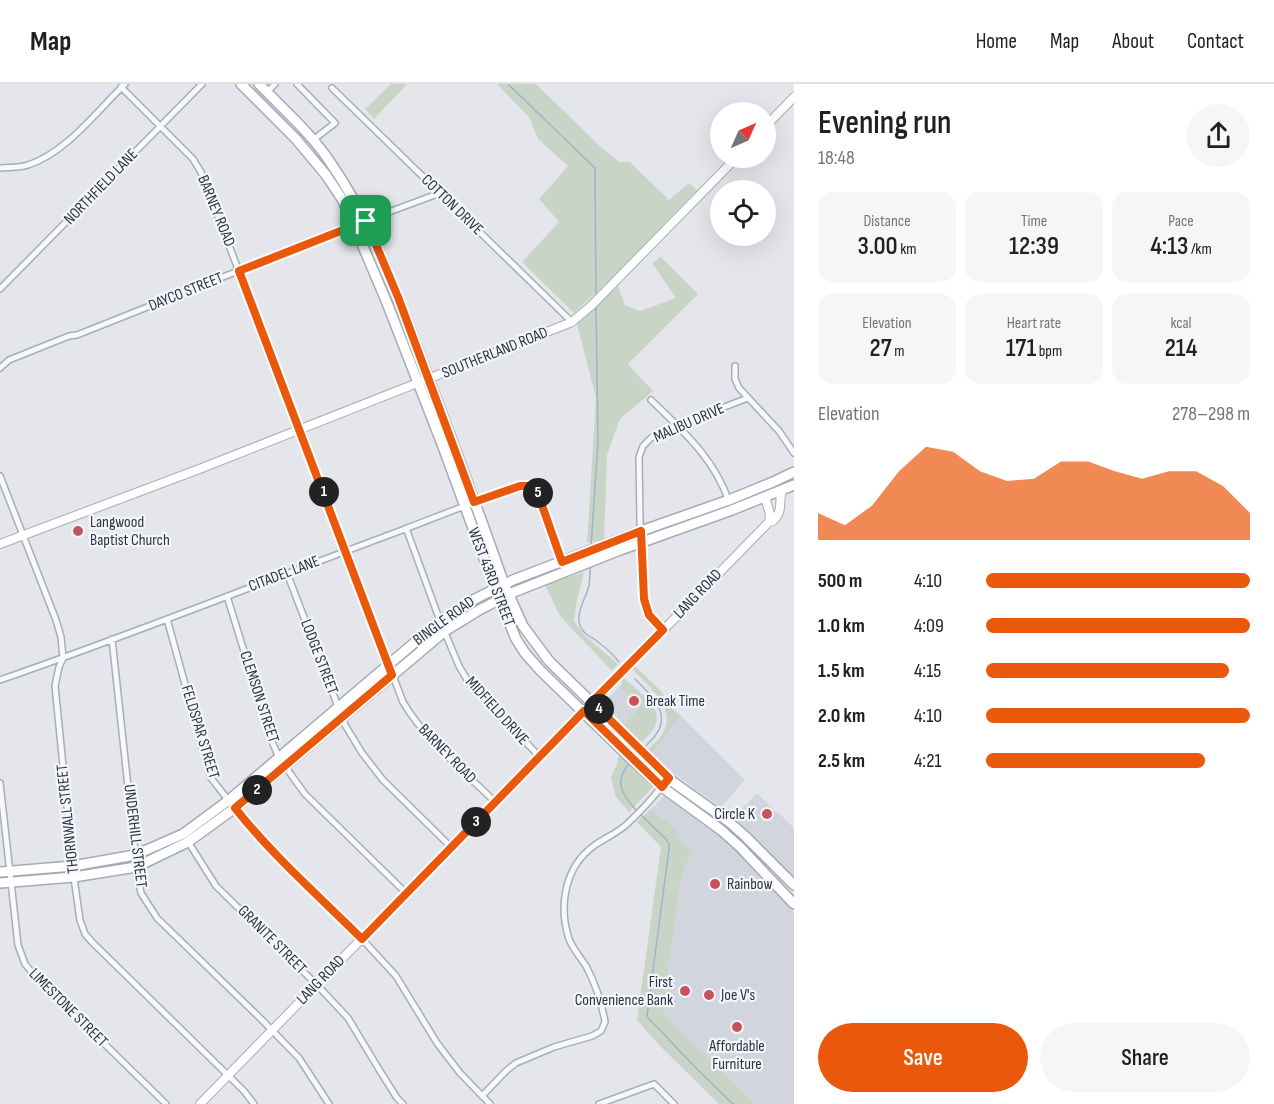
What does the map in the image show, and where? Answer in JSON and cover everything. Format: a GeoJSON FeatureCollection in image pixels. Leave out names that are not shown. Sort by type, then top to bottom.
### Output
{"type":"FeatureCollection","features":[{"type":"Feature","properties":{"kind":"main road","name":"WEST 43RD STREET"},"geometry":{"type":"LineString","coordinates":[[241,84],[296,139],[326,175],[342,199],[387,303],[499,599],[516,639],[525,653],[662,787],[721,830],[794,903]]}},
{"type":"Feature","properties":{"kind":"main road","name":"WEST 43RD STREET"},"geometry":{"type":"LineString","coordinates":[[259,84],[305,131],[331,162],[366,221],[398,297],[504,584],[527,632],[549,661],[669,778],[730,822],[791,882]]}},
{"type":"Feature","properties":{"kind":"main road"},"geometry":{"type":"LineString","coordinates":[[296,139],[305,131]]}},
{"type":"Feature","properties":{"kind":"main road"},"geometry":{"type":"LineString","coordinates":[[387,303],[398,297]]}},
{"type":"Feature","properties":{"kind":"main road"},"geometry":{"type":"LineString","coordinates":[[442,444],[452,441]]}},
{"type":"Feature","properties":{"kind":"main road"},"geometry":{"type":"LineString","coordinates":[[765,497],[768,492],[794,472]]}},
{"type":"Feature","properties":{"kind":"main road","name":"BINGLE ROAD"},"geometry":{"type":"LineString","coordinates":[[619,545],[641,542],[730,505],[794,472]]}},
{"type":"Feature","properties":{"kind":"main road","name":"BINGLE ROAD"},"geometry":{"type":"LineString","coordinates":[[5,883],[74,877],[136,867],[186,838],[285,767],[445,631],[480,609],[509,594],[583,565],[599,553],[619,545],[641,531],[765,497],[794,485]]}},
{"type":"Feature","properties":{"kind":"main road","name":"BINGLE ROAD"},"geometry":{"type":"LineString","coordinates":[[232,804],[279,758],[440,621],[504,584],[580,555],[599,553]]}},
{"type":"Feature","properties":{"kind":"main road"},"geometry":{"type":"LineString","coordinates":[[540,670],[549,661]]}},
{"type":"Feature","properties":{"kind":"main road"},"geometry":{"type":"LineString","coordinates":[[721,830],[730,822]]}},
{"type":"Feature","properties":{"kind":"main road","name":"BINGLE ROAD"},"geometry":{"type":"LineString","coordinates":[[4,871],[73,866],[135,855],[186,838]]}},
{"type":"Feature","properties":{"kind":"main road"},"geometry":{"type":"LineString","coordinates":[[760,868],[768,868],[776,875],[791,882]]}},
{"type":"Feature","properties":{"kind":"street","name":"NORTHFIELD LANE"},"geometry":{"type":"LineString","coordinates":[[0,290],[202,84]]}},
{"type":"Feature","properties":{"kind":"street"},"geometry":{"type":"LineString","coordinates":[[267,92],[275,84]]}},
{"type":"Feature","properties":{"kind":"street"},"geometry":{"type":"LineString","coordinates":[[297,84],[335,123],[313,140]]}},
{"type":"Feature","properties":{"kind":"street","name":"BARNEY ROAD"},"geometry":{"type":"LineString","coordinates":[[123,86],[193,159],[201,172],[403,702],[419,726],[495,802]]}},
{"type":"Feature","properties":{"kind":"street"},"geometry":{"type":"LineString","coordinates":[[0,168],[26,166],[47,158],[65,144],[123,86]]}},
{"type":"Feature","properties":{"kind":"street","name":"COTTON DRIVE"},"geometry":{"type":"LineString","coordinates":[[333,88],[572,322]]}},
{"type":"Feature","properties":{"kind":"street"},"geometry":{"type":"LineString","coordinates":[[776,116],[794,97]]}},
{"type":"Feature","properties":{"kind":"street","name":"SOUTHERLAND ROAD"},"geometry":{"type":"LineString","coordinates":[[0,544],[202,468],[572,322],[592,305],[726,168]]}},
{"type":"Feature","properties":{"kind":"street","name":"DAYCO STREET"},"geometry":{"type":"LineString","coordinates":[[0,368],[9,360],[19,356],[440,193]]}},
{"type":"Feature","properties":{"kind":"street"},"geometry":{"type":"LineString","coordinates":[[735,366],[735,379],[739,388],[779,431],[794,453]]}},
{"type":"Feature","properties":{"kind":"street","name":"MALIBU DRIVE"},"geometry":{"type":"LineString","coordinates":[[663,630],[649,615],[644,599],[639,457],[643,446],[651,438],[677,425],[747,398]]}},
{"type":"Feature","properties":{"kind":"street"},"geometry":{"type":"LineString","coordinates":[[651,400],[697,445],[707,458],[715,470],[730,505]]}},
{"type":"Feature","properties":{"kind":"street","name":"THORNWALL STREET"},"geometry":{"type":"LineString","coordinates":[[0,476],[61,636],[63,658],[55,686],[80,920],[93,943],[244,1091],[254,1104]]}},
{"type":"Feature","properties":{"kind":"street","name":"CITADEL LANE"},"geometry":{"type":"LineString","coordinates":[[63,658],[464,505],[520,486],[530,486],[538,494],[562,562]]}},
{"type":"Feature","properties":{"kind":"street","name":"LANG ROAD"},"geometry":{"type":"LineString","coordinates":[[200,1104],[769,522],[774,521],[781,507],[782,490]]}},
{"type":"Feature","properties":{"kind":"street"},"geometry":{"type":"LineString","coordinates":[[765,497],[770,514],[769,522]]}},
{"type":"Feature","properties":{"kind":"street","name":"MIDFIELD DRIVE"},"geometry":{"type":"LineString","coordinates":[[406,528],[440,621],[468,683],[539,756]]}},
{"type":"Feature","properties":{"kind":"street","name":"LODGE STREET"},"geometry":{"type":"LineString","coordinates":[[286,573],[342,718],[362,753],[375,771],[451,847]]}},
{"type":"Feature","properties":{"kind":"street","name":"CLEMSON STREET"},"geometry":{"type":"LineString","coordinates":[[227,596],[271,739],[279,758],[305,794],[406,893]]}},
{"type":"Feature","properties":{"kind":"street","name":"FELDSPAR STREET"},"geometry":{"type":"LineString","coordinates":[[167,619],[211,778],[247,824],[396,976],[436,1042],[490,1104]]}},
{"type":"Feature","properties":{"kind":"street","name":"UNDERHILL STREET"},"geometry":{"type":"LineString","coordinates":[[112,639],[136,867],[141,893],[157,918],[299,1058],[329,1104]]}},
{"type":"Feature","properties":{"kind":"street"},"geometry":{"type":"LineString","coordinates":[[0,680],[63,658]]}},
{"type":"Feature","properties":{"kind":"street"},"geometry":{"type":"LineString","coordinates":[[482,1096],[516,1063],[554,1047],[592,1036],[600,1031],[605,1022],[602,1009],[587,969],[570,942],[564,922],[564,902],[571,873],[582,855],[624,827],[669,778]]}},
{"type":"Feature","properties":{"kind":"street","name":"LIMESTONE STREET"},"geometry":{"type":"LineString","coordinates":[[0,783],[5,883],[18,945],[25,964],[166,1104]]}},
{"type":"Feature","properties":{"kind":"street","name":"GRANITE STREET"},"geometry":{"type":"LineString","coordinates":[[186,838],[216,886],[348,1018],[397,1098],[403,1104]]}},
{"type":"Feature","properties":{"kind":"street"},"geometry":{"type":"LineString","coordinates":[[599,1104],[654,1084],[674,1104]]}},
{"type":"Feature","properties":{"kind":"shaded area"},"geometry":{"type":"Polygon","coordinates":[[[620,686],[628,693],[630,691],[643,704],[623,725],[602,704],[620,686]]]}},
{"type":"Feature","properties":{"kind":"shaded area"},"geometry":{"type":"Polygon","coordinates":[[[681,716],[745,780],[721,807],[674,774],[652,753],[681,716]]]}},
{"type":"Feature","properties":{"kind":"shaded area"},"geometry":{"type":"Polygon","coordinates":[[[757,793],[794,828],[794,877],[748,831],[732,819],[757,793]]]}},
{"type":"Feature","properties":{"kind":"shaded area"},"geometry":{"type":"Polygon","coordinates":[[[664,796],[728,843],[751,864],[794,913],[794,1104],[756,1104],[663,1014],[666,1011],[663,1008],[681,878],[686,871],[683,868],[684,845],[679,834],[651,809],[664,796]]]}},
{"type":"Feature","properties":{"kind":"green space"},"geometry":{"type":"Polygon","coordinates":[[[391,84],[407,84],[374,119],[365,109],[391,84]]]}},
{"type":"Feature","properties":{"kind":"green space"},"geometry":{"type":"Polygon","coordinates":[[[497,84],[536,84],[602,148],[620,162],[630,162],[669,200],[689,183],[697,190],[614,276],[574,313],[522,262],[559,222],[539,199],[568,166],[538,139],[529,117],[497,84]]]}},
{"type":"Feature","properties":{"kind":"green space"},"geometry":{"type":"Polygon","coordinates":[[[661,257],[698,294],[628,364],[653,391],[620,419],[607,455],[604,539],[587,543],[596,398],[577,324],[618,286],[625,305],[640,311],[676,298],[652,263],[661,257]]]}},
{"type":"Feature","properties":{"kind":"green space"},"geometry":{"type":"Polygon","coordinates":[[[584,572],[574,621],[584,635],[618,664],[612,671],[560,616],[545,585],[584,572]]]}},
{"type":"Feature","properties":{"kind":"green space"},"geometry":{"type":"Polygon","coordinates":[[[634,665],[661,691],[670,707],[681,716],[652,753],[648,749],[660,738],[667,717],[658,697],[632,669],[634,665]]]}},
{"type":"Feature","properties":{"kind":"green space"},"geometry":{"type":"Polygon","coordinates":[[[625,679],[642,693],[657,715],[656,724],[641,742],[623,725],[643,704],[631,692],[628,694],[620,686],[622,683],[619,680],[625,679]]]}},
{"type":"Feature","properties":{"kind":"green space"},"geometry":{"type":"Polygon","coordinates":[[[621,755],[653,787],[629,812],[616,797],[611,778],[617,759],[621,755]]]}},
{"type":"Feature","properties":{"kind":"green space"},"geometry":{"type":"Polygon","coordinates":[[[651,809],[671,825],[679,834],[684,845],[693,852],[683,868],[686,870],[681,878],[663,1008],[666,1011],[663,1014],[756,1104],[719,1104],[637,1020],[661,847],[637,822],[651,809]]]}},
{"type":"Feature","properties":{"kind":"waterway"},"geometry":{"type":"LineString","coordinates":[[508,84],[595,168],[596,295]]}},
{"type":"Feature","properties":{"kind":"waterway"},"geometry":{"type":"LineString","coordinates":[[591,547],[598,442],[596,306]]}},
{"type":"Feature","properties":{"kind":"waterway"},"geometry":{"type":"LineString","coordinates":[[590,567],[589,586],[580,610],[579,623],[586,634],[607,649],[619,662]]}},
{"type":"Feature","properties":{"kind":"waterway"},"geometry":{"type":"LineString","coordinates":[[635,679],[653,698],[661,712],[660,728],[645,747]]}},
{"type":"Feature","properties":{"kind":"waterway"},"geometry":{"type":"LineString","coordinates":[[629,764],[622,777],[622,789],[628,801],[638,812]]}},
{"type":"Feature","properties":{"kind":"waterway"},"geometry":{"type":"LineString","coordinates":[[641,815],[669,844],[647,1016],[733,1104]]}},
{"type":"Feature","properties":{"kind":"place","name":"Langwood Baptist Church"},"geometry":{"type":"Point","coordinates":[78,531]}},
{"type":"Feature","properties":{"kind":"place","name":"Break Time"},"geometry":{"type":"Point","coordinates":[634,701]}},
{"type":"Feature","properties":{"kind":"place","name":"Circle K"},"geometry":{"type":"Point","coordinates":[767,814]}},
{"type":"Feature","properties":{"kind":"place","name":"Rainbow"},"geometry":{"type":"Point","coordinates":[715,884]}},
{"type":"Feature","properties":{"kind":"place","name":"First Convenience Bank"},"geometry":{"type":"Point","coordinates":[685,991]}},
{"type":"Feature","properties":{"kind":"place","name":"Joe V's"},"geometry":{"type":"Point","coordinates":[709,995]}},
{"type":"Feature","properties":{"kind":"place","name":"Affordable Furniture"},"geometry":{"type":"Point","coordinates":[737,1027]}},
{"type":"Feature","properties":{"kind":"route"},"geometry":{"type":"LineString","coordinates":[[366,221],[398,297],[474,502],[520,486],[530,486],[538,494],[549,520],[562,562],[641,531],[644,599],[649,615],[663,630],[592,702],[669,778],[662,787],[584,711],[362,939],[297,877],[235,808],[392,675],[239,271],[366,221]]}}]}
